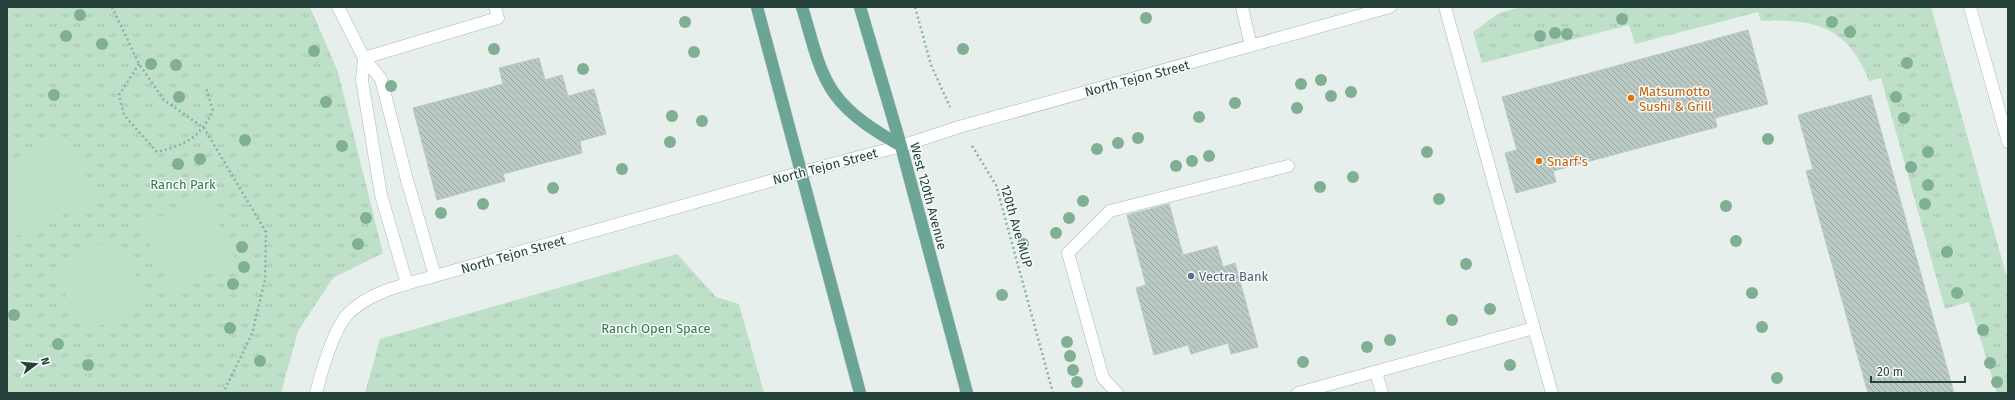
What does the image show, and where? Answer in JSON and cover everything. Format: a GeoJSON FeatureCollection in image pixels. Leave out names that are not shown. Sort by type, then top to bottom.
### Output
{"type":"FeatureCollection","features":[{"type":"Feature","properties":{"kind":"main road"},"geometry":{"type":"LineString","coordinates":[[757,7],[860,393]]}},
{"type":"Feature","properties":{"kind":"main road"},"geometry":{"type":"LineString","coordinates":[[802,7],[821,67],[834,93],[863,123],[901,146]]}},
{"type":"Feature","properties":{"kind":"main road","name":"West 120th Avenue"},"geometry":{"type":"LineString","coordinates":[[860,7],[901,146],[967,393]]}},
{"type":"Feature","properties":{"kind":"street"},"geometry":{"type":"LineString","coordinates":[[338,7],[364,58],[381,79],[407,180],[435,276]]}},
{"type":"Feature","properties":{"kind":"street"},"geometry":{"type":"LineString","coordinates":[[364,58],[498,18],[495,7]]}},
{"type":"Feature","properties":{"kind":"street"},"geometry":{"type":"LineString","coordinates":[[1242,7],[1251,46]]}},
{"type":"Feature","properties":{"kind":"street","name":"North Tejon Street"},"geometry":{"type":"LineString","coordinates":[[316,393],[338,328],[347,316],[364,301],[407,284],[802,172],[901,146],[959,126],[1390,7]]}},
{"type":"Feature","properties":{"kind":"street"},"geometry":{"type":"LineString","coordinates":[[1445,7],[1552,393]]}},
{"type":"Feature","properties":{"kind":"street"},"geometry":{"type":"LineString","coordinates":[[1970,7],[2008,142]]}},
{"type":"Feature","properties":{"kind":"street"},"geometry":{"type":"LineString","coordinates":[[364,58],[362,80],[381,195],[407,284]]}},
{"type":"Feature","properties":{"kind":"street"},"geometry":{"type":"LineString","coordinates":[[1117,393],[1103,378],[1068,253],[1110,211],[1288,166]]}},
{"type":"Feature","properties":{"kind":"street"},"geometry":{"type":"LineString","coordinates":[[1298,393],[1534,328]]}},
{"type":"Feature","properties":{"kind":"street"},"geometry":{"type":"LineString","coordinates":[[1376,372],[1382,393]]}},
{"type":"Feature","properties":{"kind":"path"},"geometry":{"type":"LineString","coordinates":[[112,7],[139,64],[164,100],[204,128],[266,232],[265,280],[252,334],[223,393]]}},
{"type":"Feature","properties":{"kind":"path","name":"120th Ave MUP"},"geometry":{"type":"LineString","coordinates":[[915,7],[931,65],[959,126],[996,186],[1053,393]]}},
{"type":"Feature","properties":{"kind":"path"},"geometry":{"type":"LineString","coordinates":[[139,64],[119,95],[124,115],[157,152],[183,145],[204,128],[213,111],[206,88]]}},
{"type":"Feature","properties":{"kind":"green space","name":"Ranch Park"},"geometry":{"type":"Polygon","coordinates":[[[7,7],[310,7],[338,72],[383,253],[333,278],[298,331],[281,393],[7,393],[7,7]]]}},
{"type":"Feature","properties":{"kind":"green space"},"geometry":{"type":"Polygon","coordinates":[[[1521,7],[1931,7],[2008,281],[2008,393],[1997,393],[1969,302],[1945,309],[1881,78],[1869,81],[1861,63],[1851,48],[1840,37],[1813,24],[1761,21],[1758,12],[1635,44],[1629,25],[1482,63],[1473,32],[1499,13],[1521,7]]]}},
{"type":"Feature","properties":{"kind":"green space"},"geometry":{"type":"Polygon","coordinates":[[[68,136],[97,199],[7,240],[7,164],[68,136]]]}},
{"type":"Feature","properties":{"kind":"green space"},"geometry":{"type":"Polygon","coordinates":[[[205,196],[236,261],[172,291],[141,226],[205,196]]]}},
{"type":"Feature","properties":{"kind":"green space"},"geometry":{"type":"Polygon","coordinates":[[[117,236],[149,302],[84,333],[52,268],[117,236]]]}},
{"type":"Feature","properties":{"kind":"green space","name":"Ranch Open Space"},"geometry":{"type":"Polygon","coordinates":[[[677,254],[716,297],[739,304],[764,393],[365,393],[380,339],[677,254]]]}},
{"type":"Feature","properties":{"kind":"building"},"geometry":{"type":"Polygon","coordinates":[[[1748,30],[1768,104],[1715,118],[1717,127],[1553,171],[1556,182],[1516,193],[1505,153],[1517,150],[1502,97],[1748,30]]]}},
{"type":"Feature","properties":{"kind":"building"},"geometry":{"type":"Polygon","coordinates":[[[539,58],[545,80],[562,75],[568,96],[594,89],[606,134],[580,141],[582,153],[503,174],[505,181],[437,200],[413,108],[503,84],[499,68],[539,58]]]}},
{"type":"Feature","properties":{"kind":"building"},"geometry":{"type":"Polygon","coordinates":[[[1871,95],[1954,393],[1868,393],[1806,171],[1813,169],[1798,115],[1871,95]]]}},
{"type":"Feature","properties":{"kind":"building","name":"Vectra Bank"},"geometry":{"type":"Polygon","coordinates":[[[1169,204],[1183,255],[1217,246],[1223,267],[1235,263],[1258,347],[1231,354],[1228,343],[1191,354],[1188,345],[1154,355],[1136,288],[1146,285],[1127,215],[1169,204]]]}},
{"type":"Feature","properties":{"kind":"place","name":"Matsumotto Sushi & Grill"},"geometry":{"type":"Point","coordinates":[1631,98]}},
{"type":"Feature","properties":{"kind":"place","name":"Snarf's"},"geometry":{"type":"Point","coordinates":[1539,161]}},
{"type":"Feature","properties":{"kind":"place","name":"Vectra Bank"},"geometry":{"type":"Point","coordinates":[1191,276]}}]}
